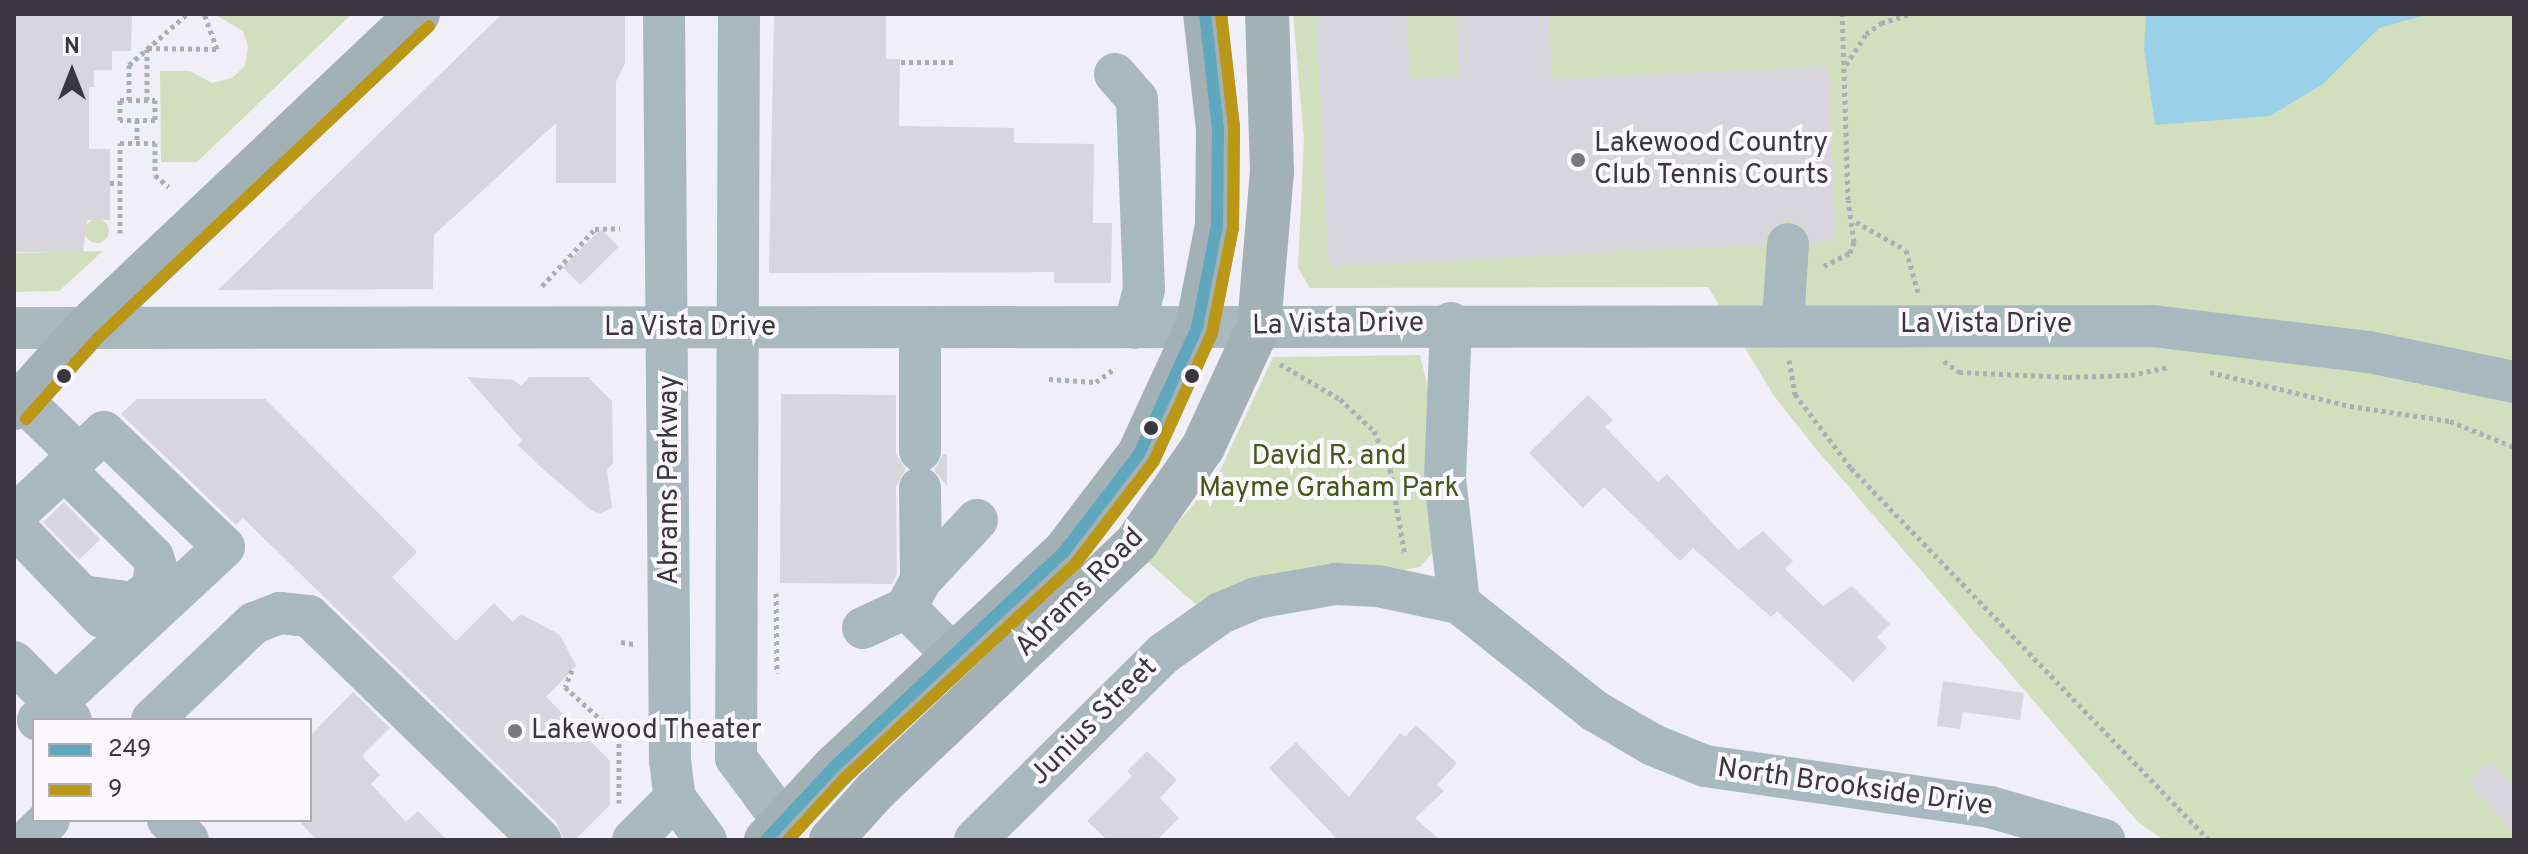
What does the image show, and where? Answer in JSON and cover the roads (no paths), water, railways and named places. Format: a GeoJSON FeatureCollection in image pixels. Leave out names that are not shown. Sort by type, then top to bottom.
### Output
{"type":"FeatureCollection","features":[{"type":"Feature","properties":{"kind":"main road"},"geometry":{"type":"LineString","coordinates":[[18,404],[86,328],[418,14]]}},
{"type":"Feature","properties":{"kind":"main road","name":"Abrams Road"},"geometry":{"type":"LineString","coordinates":[[777,833],[953,655],[1064,552],[1112,496],[1165,406],[1197,328],[1217,225],[1219,169],[1205,14]]}},
{"type":"Feature","properties":{"kind":"main road","name":"Abrams Road"},"geometry":{"type":"LineString","coordinates":[[831,840],[875,791],[1137,542],[1269,345],[1272,171],[1267,14]]}},
{"type":"Feature","properties":{"kind":"street","name":"Abrams Parkway"},"geometry":{"type":"LineString","coordinates":[[664,14],[673,779]]}},
{"type":"Feature","properties":{"kind":"street"},"geometry":{"type":"LineString","coordinates":[[739,14],[736,758],[777,833]]}},
{"type":"Feature","properties":{"kind":"street"},"geometry":{"type":"LineString","coordinates":[[1115,74],[1137,99],[1144,289],[1134,328]]}},
{"type":"Feature","properties":{"kind":"street"},"geometry":{"type":"LineString","coordinates":[[1788,244],[1790,323]]}},
{"type":"Feature","properties":{"kind":"street","name":"La Vista Drive"},"geometry":{"type":"LineString","coordinates":[[14,328],[1197,328],[1269,345],[1451,323],[2153,326],[2341,348],[2514,382]]}},
{"type":"Feature","properties":{"kind":"street"},"geometry":{"type":"LineString","coordinates":[[1451,323],[1445,478],[1459,603]]}},
{"type":"Feature","properties":{"kind":"street"},"geometry":{"type":"LineString","coordinates":[[920,328],[920,470],[913,594],[953,655]]}},
{"type":"Feature","properties":{"kind":"street"},"geometry":{"type":"LineString","coordinates":[[18,404],[153,557],[156,567],[152,589],[133,603],[82,596]]}},
{"type":"Feature","properties":{"kind":"street"},"geometry":{"type":"LineString","coordinates":[[14,516],[104,432],[224,547],[125,640],[50,717],[14,662]]}},
{"type":"Feature","properties":{"kind":"street"},"geometry":{"type":"LineString","coordinates":[[863,628],[913,594],[977,520]]}},
{"type":"Feature","properties":{"kind":"street"},"geometry":{"type":"LineString","coordinates":[[14,526],[125,640]]}},
{"type":"Feature","properties":{"kind":"street","name":"North Brookside Drive"},"geometry":{"type":"LineString","coordinates":[[1221,613],[1256,598],[1335,584],[1378,586],[1459,603],[1595,711],[1653,745],[1705,766],[1990,807],[2104,840]]}},
{"type":"Feature","properties":{"kind":"street"},"geometry":{"type":"LineString","coordinates":[[154,718],[254,623],[280,613],[309,616],[540,840]]}},
{"type":"Feature","properties":{"kind":"street","name":"Junius Street"},"geometry":{"type":"LineString","coordinates":[[975,840],[1163,654],[1221,613]]}},
{"type":"Feature","properties":{"kind":"street"},"geometry":{"type":"LineString","coordinates":[[14,741],[32,729]]}},
{"type":"Feature","properties":{"kind":"street"},"geometry":{"type":"LineString","coordinates":[[639,835],[673,779],[706,764],[736,758]]}},
{"type":"Feature","properties":{"kind":"street"},"geometry":{"type":"LineString","coordinates":[[673,779],[706,840]]}},
{"type":"Feature","properties":{"kind":"street"},"geometry":{"type":"LineString","coordinates":[[28,840],[47,822]]}},
{"type":"Feature","properties":{"kind":"street"},"geometry":{"type":"LineString","coordinates":[[170,822],[188,840]]}},
{"type":"Feature","properties":{"kind":"water"},"geometry":{"type":"Polygon","coordinates":[[[2146,14],[2429,14],[2379,28],[2323,84],[2270,116],[2155,125],[2144,49],[2146,14]]]}},
{"type":"Feature","properties":{"kind":"place","name":"Lakewood Country Club Tennis Courts"},"geometry":{"type":"Point","coordinates":[1578,160]}},
{"type":"Feature","properties":{"kind":"place","name":"Lakewood Theater"},"geometry":{"type":"Point","coordinates":[515,731]}},
{"type":"Feature","properties":{"kind":"park label","name":"David R. and Mayme Graham Park"},"geometry":{"type":"Point","coordinates":[1329,473]}}]}
